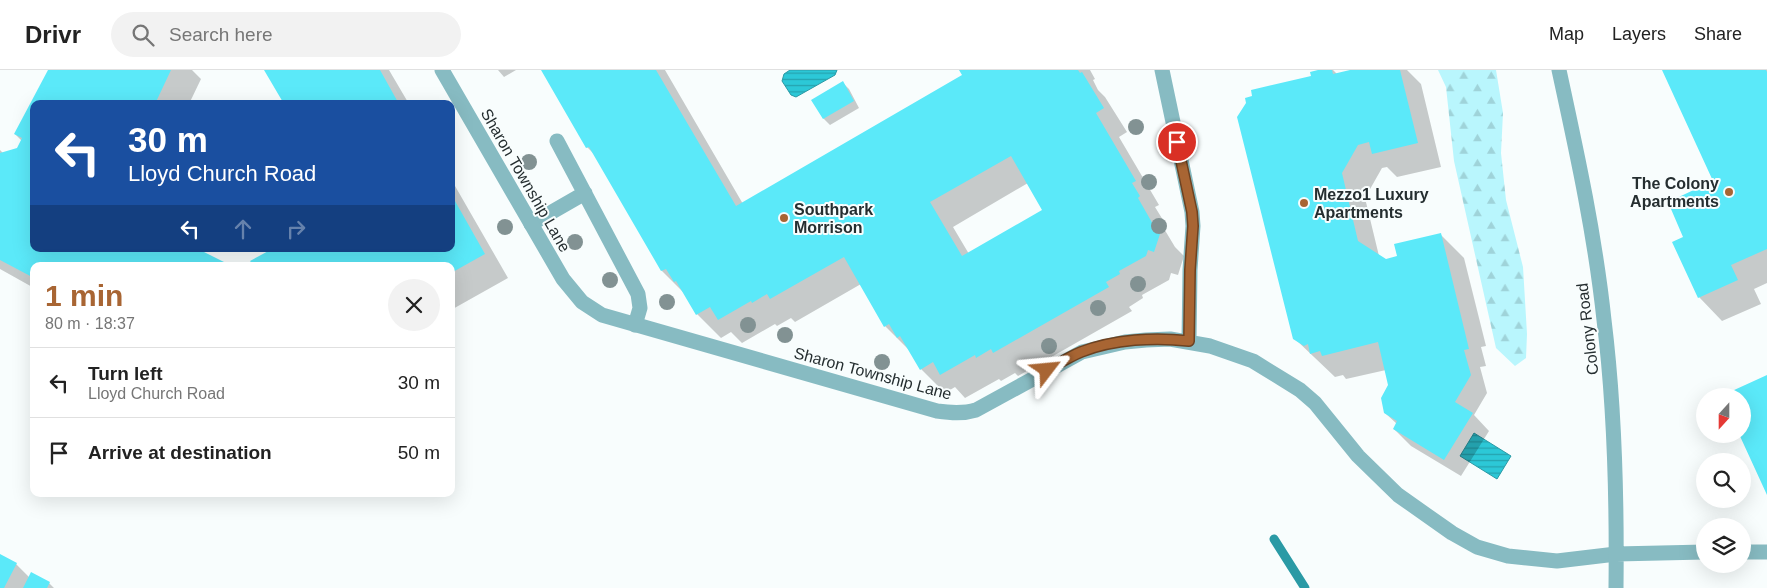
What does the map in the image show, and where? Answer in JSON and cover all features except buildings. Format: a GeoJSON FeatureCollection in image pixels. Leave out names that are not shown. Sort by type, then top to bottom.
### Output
{"type":"FeatureCollection","features":[{"type":"Feature","properties":{"kind":"street","name":"Sharon Township Lane"},"geometry":{"type":"LineString","coordinates":[[442,70],[563,279],[582,302],[602,314],[937,411],[954,413],[976,410],[1082,352],[1125,342],[1170,339],[1189,341],[1230,352],[1253,361],[1300,390],[1315,403],[1358,456],[1398,494],[1452,533],[1477,547],[1508,556],[1557,560],[1616,554],[1696,552]]}},
{"type":"Feature","properties":{"kind":"street"},"geometry":{"type":"LineString","coordinates":[[1162,70],[1192,212],[1189,341]]}},
{"type":"Feature","properties":{"kind":"street","name":"Colony Road"},"geometry":{"type":"LineString","coordinates":[[1559,70],[1588,210],[1604,318],[1614,427],[1616,588]]}},
{"type":"Feature","properties":{"kind":"street"},"geometry":{"type":"LineString","coordinates":[[557,141],[638,294],[640,308],[635,325]]}},
{"type":"Feature","properties":{"kind":"street"},"geometry":{"type":"LineString","coordinates":[[531,224],[585,193]]}},
{"type":"Feature","properties":{"kind":"street"},"geometry":{"type":"LineString","coordinates":[[1751,552],[1767,552]]}},
{"type":"Feature","properties":{"kind":"green space"},"geometry":{"type":"Polygon","coordinates":[[[1438,70],[1496,70],[1503,113],[1501,153],[1506,200],[1523,267],[1527,334],[1526,358],[1515,366],[1496,348],[1454,161],[1446,87],[1438,70]]]}},
{"type":"Feature","properties":{"kind":"water"},"geometry":{"type":"Polygon","coordinates":[[[790,70],[837,70],[835,75],[796,97],[791,95],[782,81],[784,74],[790,70]]]}},
{"type":"Feature","properties":{"kind":"water"},"geometry":{"type":"Polygon","coordinates":[[[1474,433],[1511,456],[1497,479],[1460,456],[1474,433]]]}},
{"type":"Feature","properties":{"kind":"waterway"},"geometry":{"type":"LineString","coordinates":[[1274,539],[1305,588]]}},
{"type":"Feature","properties":{"kind":"place","name":"The Colony Apartments"},"geometry":{"type":"Point","coordinates":[1729,192]}},
{"type":"Feature","properties":{"kind":"place","name":"Mezzo1 Luxury Apartments"},"geometry":{"type":"Point","coordinates":[1304,203]}},
{"type":"Feature","properties":{"kind":"place","name":"Southpark Morrison"},"geometry":{"type":"Point","coordinates":[784,218]}},
{"type":"Feature","properties":{"kind":"route"},"geometry":{"type":"LineString","coordinates":[[1047,370],[1082,352],[1104,346],[1146,340],[1170,339],[1189,341],[1193,226],[1192,212],[1177,142]]}}]}
